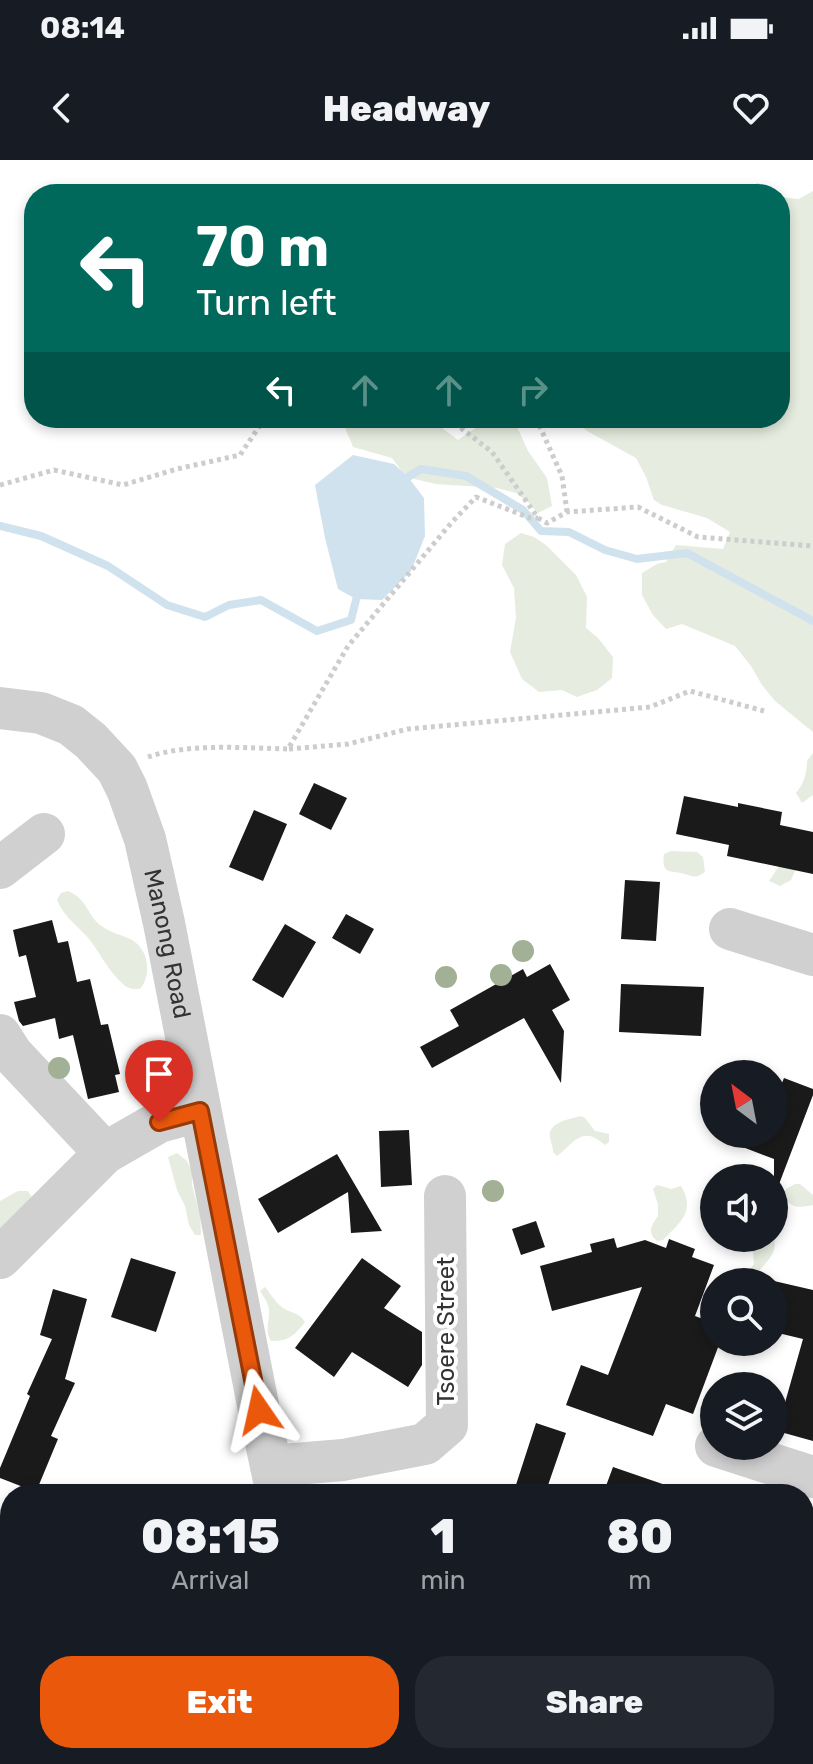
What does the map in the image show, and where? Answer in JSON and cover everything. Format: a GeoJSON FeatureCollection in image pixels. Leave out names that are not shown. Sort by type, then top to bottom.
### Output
{"type":"FeatureCollection","features":[{"type":"Feature","properties":{"kind":"street","name":"Manong Road"},"geometry":{"type":"LineString","coordinates":[[0,708],[41,713],[71,725],[91,741],[117,769],[145,839],[274,1480]]}},
{"type":"Feature","properties":{"kind":"street"},"geometry":{"type":"LineString","coordinates":[[0,868],[44,834]]}},
{"type":"Feature","properties":{"kind":"street"},"geometry":{"type":"LineString","coordinates":[[730,929],[813,955]]}},
{"type":"Feature","properties":{"kind":"street"},"geometry":{"type":"LineString","coordinates":[[0,1035],[12,1054],[105,1153]]}},
{"type":"Feature","properties":{"kind":"street"},"geometry":{"type":"LineString","coordinates":[[0,1258],[105,1153],[159,1122],[200,1111]]}},
{"type":"Feature","properties":{"kind":"street","name":"Tsoere Street"},"geometry":{"type":"LineString","coordinates":[[274,1480],[343,1460],[425,1444],[447,1425],[445,1196]]}},
{"type":"Feature","properties":{"kind":"street"},"geometry":{"type":"LineString","coordinates":[[760,1460],[813,1477]]}},
{"type":"Feature","properties":{"kind":"path"},"geometry":{"type":"LineString","coordinates":[[0,485],[54,470],[123,485],[240,455],[258,428]]}},
{"type":"Feature","properties":{"kind":"path"},"geometry":{"type":"LineString","coordinates":[[461,428],[492,452],[538,518],[547,523],[567,512],[638,507],[698,537],[813,546]]}},
{"type":"Feature","properties":{"kind":"path"},"geometry":{"type":"LineString","coordinates":[[540,428],[562,476],[567,512]]}},
{"type":"Feature","properties":{"kind":"path"},"geometry":{"type":"LineString","coordinates":[[288,749],[348,646],[476,497],[530,518],[538,518]]}},
{"type":"Feature","properties":{"kind":"path"},"geometry":{"type":"LineString","coordinates":[[117,769],[166,751],[231,747],[288,749],[348,744],[408,729],[650,707],[690,691],[764,711]]}},
{"type":"Feature","properties":{"kind":"shaded area"},"geometry":{"type":"Polygon","coordinates":[[[813,191],[813,732],[775,701],[735,646],[682,624],[666,629],[653,615],[642,595],[642,573],[666,562],[676,545],[723,549],[730,532],[707,518],[654,500],[636,458],[583,428],[790,428],[790,198],[799,199],[813,191]]]}},
{"type":"Feature","properties":{"kind":"shaded area"},"geometry":{"type":"Polygon","coordinates":[[[345,428],[442,428],[458,440],[476,428],[518,428],[528,451],[547,478],[552,506],[538,513],[516,493],[497,488],[436,484],[406,477],[392,458],[353,447],[345,428]]]}},
{"type":"Feature","properties":{"kind":"shaded area"},"geometry":{"type":"Polygon","coordinates":[[[521,533],[546,545],[576,575],[587,597],[586,628],[613,657],[612,678],[597,690],[577,697],[562,690],[539,692],[522,679],[510,652],[516,618],[514,588],[502,565],[505,544],[521,533]]]}},
{"type":"Feature","properties":{"kind":"shaded area"},"geometry":{"type":"Polygon","coordinates":[[[813,753],[813,795],[802,803],[796,793],[813,753]]]}},
{"type":"Feature","properties":{"kind":"shaded area"},"geometry":{"type":"Polygon","coordinates":[[[671,851],[697,852],[703,857],[705,872],[695,876],[668,871],[664,866],[664,854],[671,851]]]}},
{"type":"Feature","properties":{"kind":"shaded area"},"geometry":{"type":"Polygon","coordinates":[[[804,861],[791,880],[780,886],[769,881],[779,866],[804,861]]]}},
{"type":"Feature","properties":{"kind":"shaded area"},"geometry":{"type":"Polygon","coordinates":[[[68,891],[80,899],[98,923],[138,944],[147,963],[146,977],[140,989],[129,988],[118,979],[89,939],[63,911],[57,900],[61,893],[68,891]]]}},
{"type":"Feature","properties":{"kind":"shaded area"},"geometry":{"type":"Polygon","coordinates":[[[581,1116],[595,1131],[609,1134],[609,1142],[605,1145],[593,1137],[583,1136],[557,1156],[550,1138],[552,1128],[560,1122],[581,1116]]]}},
{"type":"Feature","properties":{"kind":"shaded area"},"geometry":{"type":"Polygon","coordinates":[[[177,1153],[187,1161],[192,1171],[201,1235],[195,1235],[189,1225],[177,1190],[168,1157],[177,1153]]]}},
{"type":"Feature","properties":{"kind":"shaded area"},"geometry":{"type":"Polygon","coordinates":[[[800,1184],[813,1195],[813,1205],[792,1205],[788,1200],[788,1188],[800,1184]]]}},
{"type":"Feature","properties":{"kind":"shaded area"},"geometry":{"type":"Polygon","coordinates":[[[657,1185],[671,1189],[681,1186],[687,1203],[680,1222],[663,1240],[658,1241],[651,1232],[658,1216],[653,1189],[657,1185]]]}},
{"type":"Feature","properties":{"kind":"shaded area"},"geometry":{"type":"Polygon","coordinates":[[[18,1191],[28,1191],[35,1202],[0,1238],[0,1201],[18,1191]]]}},
{"type":"Feature","properties":{"kind":"shaded area"},"geometry":{"type":"Polygon","coordinates":[[[753,1252],[773,1252],[761,1268],[751,1268],[754,1264],[753,1252]]]}},
{"type":"Feature","properties":{"kind":"shaded area"},"geometry":{"type":"Polygon","coordinates":[[[265,1287],[280,1306],[305,1322],[287,1339],[271,1341],[269,1337],[269,1309],[260,1291],[265,1287]]]}},
{"type":"Feature","properties":{"kind":"water"},"geometry":{"type":"Polygon","coordinates":[[[353,455],[394,464],[424,498],[425,536],[411,571],[382,600],[356,599],[338,589],[325,538],[315,485],[353,455]]]}},
{"type":"Feature","properties":{"kind":"building"},"geometry":{"type":"Polygon","coordinates":[[[314,783],[347,798],[331,830],[299,814],[314,783]]]}},
{"type":"Feature","properties":{"kind":"building"},"geometry":{"type":"Polygon","coordinates":[[[684,796],[782,812],[780,825],[813,832],[813,874],[727,856],[729,845],[676,834],[684,796]]]}},
{"type":"Feature","properties":{"kind":"building"},"geometry":{"type":"Polygon","coordinates":[[[254,810],[287,824],[263,881],[229,867],[254,810]]]}},
{"type":"Feature","properties":{"kind":"building"},"geometry":{"type":"Polygon","coordinates":[[[625,880],[660,882],[656,941],[621,939],[625,880]]]}},
{"type":"Feature","properties":{"kind":"building"},"geometry":{"type":"Polygon","coordinates":[[[346,914],[374,929],[360,954],[332,938],[346,914]]]}},
{"type":"Feature","properties":{"kind":"building"},"geometry":{"type":"Polygon","coordinates":[[[52,920],[58,943],[68,941],[77,982],[90,979],[101,1025],[108,1024],[120,1074],[115,1075],[119,1092],[88,1099],[73,1035],[59,1039],[55,1018],[23,1026],[19,1021],[14,1002],[36,997],[26,955],[19,957],[13,930],[52,920]]]}},
{"type":"Feature","properties":{"kind":"building"},"geometry":{"type":"Polygon","coordinates":[[[285,924],[316,942],[283,998],[252,980],[285,924]]]}},
{"type":"Feature","properties":{"kind":"building"},"geometry":{"type":"Polygon","coordinates":[[[550,964],[570,1000],[552,1010],[564,1031],[561,1083],[524,1018],[432,1068],[420,1047],[459,1026],[450,1010],[523,969],[527,977],[550,964]]]}},
{"type":"Feature","properties":{"kind":"building"},"geometry":{"type":"Polygon","coordinates":[[[621,984],[704,987],[701,1036],[619,1032],[621,984]]]}},
{"type":"Feature","properties":{"kind":"building"},"geometry":{"type":"Polygon","coordinates":[[[788,1080],[813,1089],[813,1095],[787,1164],[774,1164],[774,1159],[745,1148],[788,1148],[788,1080]]]}},
{"type":"Feature","properties":{"kind":"building"},"geometry":{"type":"Polygon","coordinates":[[[409,1130],[412,1185],[381,1187],[379,1131],[409,1130]]]}},
{"type":"Feature","properties":{"kind":"building"},"geometry":{"type":"Polygon","coordinates":[[[337,1154],[382,1231],[351,1233],[348,1192],[278,1233],[258,1199],[337,1154]]]}},
{"type":"Feature","properties":{"kind":"building"},"geometry":{"type":"Polygon","coordinates":[[[536,1221],[545,1247],[521,1255],[512,1229],[536,1221]]]}},
{"type":"Feature","properties":{"kind":"building"},"geometry":{"type":"Polygon","coordinates":[[[614,1238],[617,1248],[645,1240],[666,1248],[669,1239],[695,1249],[692,1257],[714,1265],[713,1268],[700,1268],[700,1303],[695,1316],[700,1318],[700,1356],[715,1356],[709,1372],[700,1372],[700,1395],[693,1414],[666,1404],[653,1436],[566,1405],[581,1365],[608,1375],[642,1287],[552,1311],[540,1266],[592,1252],[590,1244],[614,1238]]]}},
{"type":"Feature","properties":{"kind":"building"},"geometry":{"type":"Polygon","coordinates":[[[131,1258],[176,1272],[156,1332],[111,1317],[131,1258]]]}},
{"type":"Feature","properties":{"kind":"building"},"geometry":{"type":"Polygon","coordinates":[[[362,1258],[401,1286],[384,1308],[422,1332],[422,1365],[408,1387],[352,1352],[334,1377],[295,1348],[362,1258]]]}},
{"type":"Feature","properties":{"kind":"building"},"geometry":{"type":"Polygon","coordinates":[[[788,1284],[813,1290],[813,1441],[788,1434],[788,1392],[803,1339],[788,1335],[788,1284]]]}},
{"type":"Feature","properties":{"kind":"building"},"geometry":{"type":"Polygon","coordinates":[[[53,1289],[87,1299],[65,1379],[75,1383],[51,1436],[58,1439],[39,1484],[15,1484],[0,1478],[0,1468],[30,1396],[27,1394],[52,1339],[40,1335],[53,1289]]]}},
{"type":"Feature","properties":{"kind":"building"},"geometry":{"type":"Polygon","coordinates":[[[536,1423],[566,1433],[548,1484],[516,1484],[536,1423]]]}},
{"type":"Feature","properties":{"kind":"building"},"geometry":{"type":"Polygon","coordinates":[[[613,1467],[663,1484],[607,1484],[613,1467]]]}},
{"type":"Feature","properties":{"kind":"waterway"},"geometry":{"type":"LineString","coordinates":[[400,482],[421,469],[466,476],[523,510],[541,531],[569,532],[605,550],[637,559],[687,553],[813,621]]}},
{"type":"Feature","properties":{"kind":"waterway"},"geometry":{"type":"LineString","coordinates":[[0,526],[41,536],[108,566],[167,605],[205,617],[229,605],[261,600],[317,631],[351,620],[359,588]]}},
{"type":"Feature","properties":{"kind":"route"},"geometry":{"type":"LineString","coordinates":[[159,1122],[200,1111],[259,1410]]}}]}
